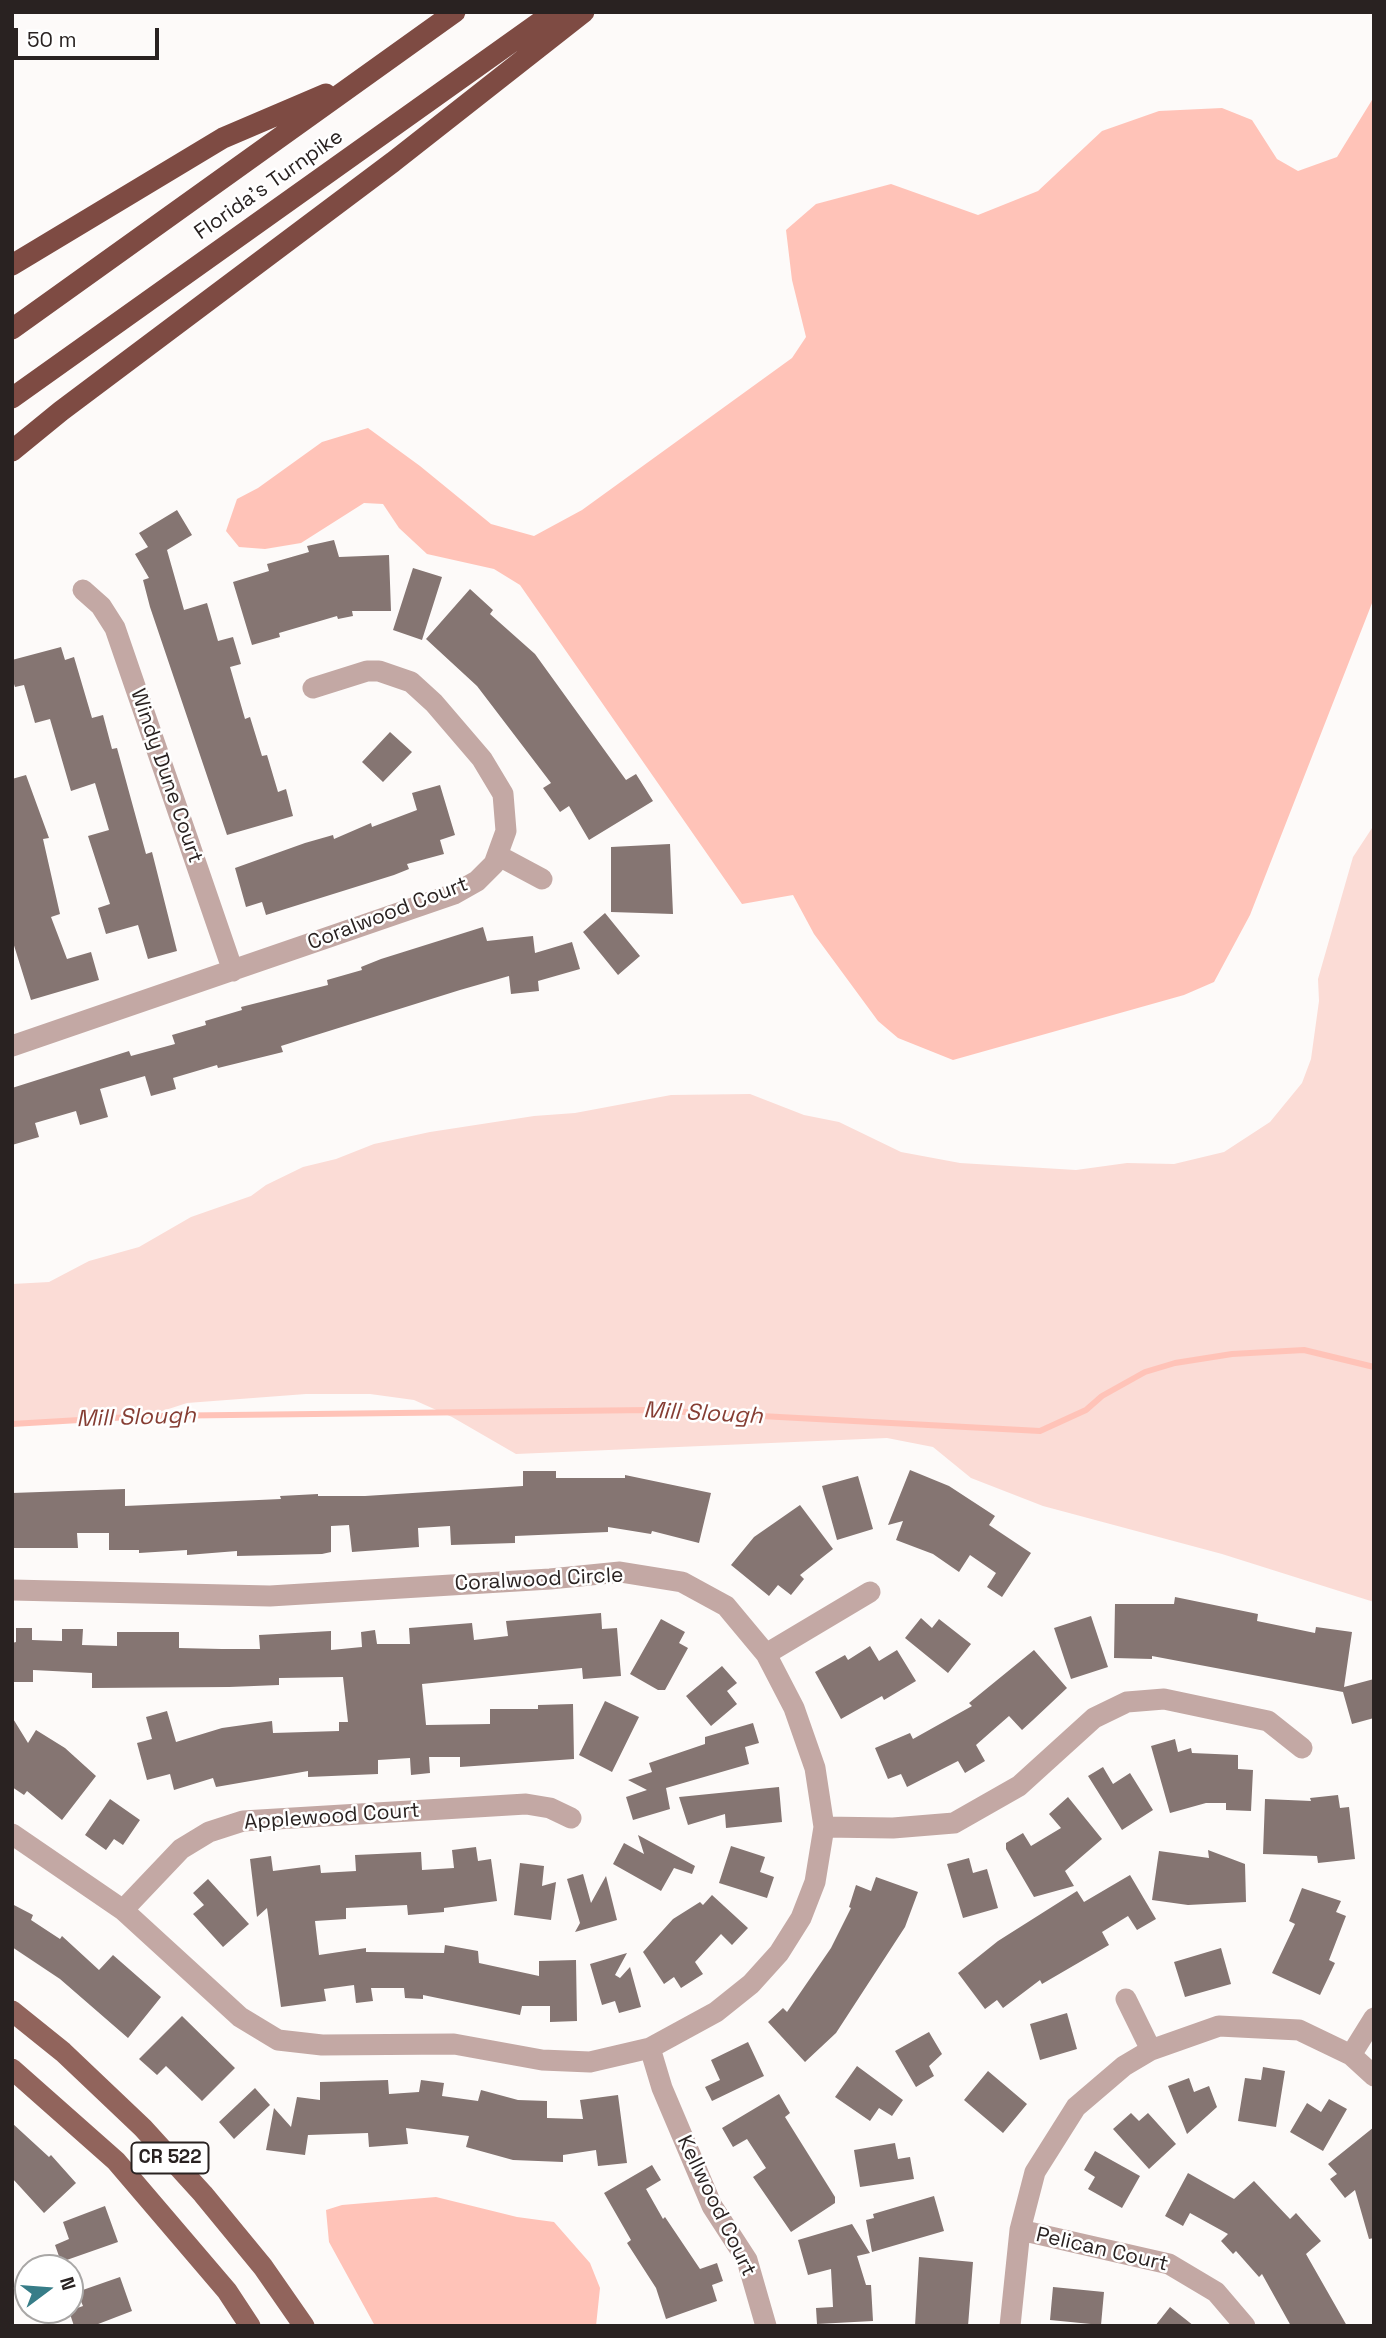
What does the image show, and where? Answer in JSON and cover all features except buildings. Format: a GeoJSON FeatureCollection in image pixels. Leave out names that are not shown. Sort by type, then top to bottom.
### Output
{"type":"FeatureCollection","features":[{"type":"Feature","properties":{"kind":"highway","name":"Florida's Turnpike"},"geometry":{"type":"LineString","coordinates":[[12,329],[455,12]]}},
{"type":"Feature","properties":{"kind":"highway","name":"Florida's Turnpike"},"geometry":{"type":"LineString","coordinates":[[12,398],[554,12]]}},
{"type":"Feature","properties":{"kind":"highway"},"geometry":{"type":"LineString","coordinates":[[12,451],[72,402],[393,162],[584,12]]}},
{"type":"Feature","properties":{"kind":"highway"},"geometry":{"type":"LineString","coordinates":[[12,265],[223,138],[363,78]]}},
{"type":"Feature","properties":{"kind":"main road","name":"CR 522"},"geometry":{"type":"LineString","coordinates":[[12,2011],[73,2062],[143,2128],[195,2184],[263,2267],[304,2326]]}},
{"type":"Feature","properties":{"kind":"main road","name":"CR 522"},"geometry":{"type":"LineString","coordinates":[[12,2069],[116,2161],[227,2291],[250,2326]]}},
{"type":"Feature","properties":{"kind":"street","name":"Windy Dune Court"},"geometry":{"type":"LineString","coordinates":[[83,590],[101,606],[115,628],[233,971]]}},
{"type":"Feature","properties":{"kind":"street"},"geometry":{"type":"LineString","coordinates":[[313,688],[367,671],[379,671],[400,677],[422,691],[447,716],[498,783],[508,819],[499,856],[542,879]]}},
{"type":"Feature","properties":{"kind":"street","name":"Coralwood Court"},"geometry":{"type":"LineString","coordinates":[[12,1046],[454,894],[486,873],[499,856]]}},
{"type":"Feature","properties":{"kind":"street","name":"Coralwood Circle"},"geometry":{"type":"LineString","coordinates":[[12,1590],[270,1596],[550,1579],[620,1572],[682,1582],[726,1606],[766,1654],[794,1708],[815,1768],[824,1827],[815,1882],[801,1918],[779,1953],[751,1984],[716,2012],[649,2048],[590,2062],[542,2060],[454,2044],[306,2045],[278,2040],[240,2017],[123,1910],[12,1833]]}},
{"type":"Feature","properties":{"kind":"street"},"geometry":{"type":"LineString","coordinates":[[766,1654],[870,1592]]}},
{"type":"Feature","properties":{"kind":"street"},"geometry":{"type":"LineString","coordinates":[[824,1827],[893,1828],[954,1823],[1019,1786],[1094,1718],[1127,1702],[1164,1699],[1268,1721],[1302,1748]]}},
{"type":"Feature","properties":{"kind":"street","name":"Applewood Court"},"geometry":{"type":"LineString","coordinates":[[123,1910],[181,1849],[209,1832],[243,1821],[526,1804],[550,1808],[570,1818]]}},
{"type":"Feature","properties":{"kind":"street"},"geometry":{"type":"LineString","coordinates":[[1126,1999],[1151,2050]]}},
{"type":"Feature","properties":{"kind":"street"},"geometry":{"type":"LineString","coordinates":[[1351,2055],[1374,2018]]}},
{"type":"Feature","properties":{"kind":"street"},"geometry":{"type":"LineString","coordinates":[[1010,2326],[1020,2230],[1035,2172],[1076,2107],[1124,2066],[1151,2050],[1219,2026],[1298,2031],[1351,2055],[1374,2076]]}},
{"type":"Feature","properties":{"kind":"street","name":"Kellwood Court"},"geometry":{"type":"LineString","coordinates":[[649,2048],[662,2088],[712,2206],[747,2260],[766,2326]]}},
{"type":"Feature","properties":{"kind":"street","name":"Pelican Court"},"geometry":{"type":"LineString","coordinates":[[1020,2230],[1154,2260],[1183,2270],[1216,2292],[1245,2326]]}},
{"type":"Feature","properties":{"kind":"shaded area"},"geometry":{"type":"Polygon","coordinates":[[[1372,100],[1374,598],[1250,915],[1214,982],[1184,995],[953,1060],[898,1038],[878,1021],[814,934],[793,895],[742,904],[520,585],[494,569],[427,554],[399,528],[383,504],[364,503],[301,543],[265,549],[239,547],[226,531],[237,499],[258,488],[322,442],[368,428],[491,524],[534,536],[582,510],[792,358],[806,337],[792,280],[786,230],[816,204],[891,184],[978,215],[1038,191],[1102,131],[1159,111],[1222,108],[1252,120],[1277,159],[1298,171],[1337,157],[1372,100]]]}},
{"type":"Feature","properties":{"kind":"shaded area","name":"Mill Slough"},"geometry":{"type":"Polygon","coordinates":[[[1374,825],[1374,1602],[1222,1554],[1043,1506],[971,1478],[933,1447],[887,1438],[516,1454],[452,1417],[414,1400],[370,1394],[306,1394],[187,1403],[147,1416],[12,1424],[12,1284],[49,1282],[89,1261],[139,1247],[191,1217],[251,1196],[266,1185],[303,1167],[336,1159],[374,1144],[430,1132],[534,1116],[575,1113],[671,1095],[750,1094],[804,1115],[839,1122],[901,1152],[960,1163],[1076,1170],[1127,1163],[1174,1164],[1224,1152],[1270,1122],[1302,1083],[1311,1059],[1319,1001],[1318,979],[1353,857],[1374,825]]]}},
{"type":"Feature","properties":{"kind":"shaded area"},"geometry":{"type":"Polygon","coordinates":[[[436,2197],[517,2217],[554,2222],[590,2263],[600,2288],[596,2326],[375,2326],[329,2242],[326,2210],[342,2205],[436,2197]]]}},
{"type":"Feature","properties":{"kind":"waterway","name":"Mill Slough"},"geometry":{"type":"LineString","coordinates":[[12,1424],[147,1416],[649,1410],[1040,1431],[1086,1410],[1102,1396],[1145,1372],[1175,1363],[1232,1354],[1304,1350],[1374,1367]]}}]}
